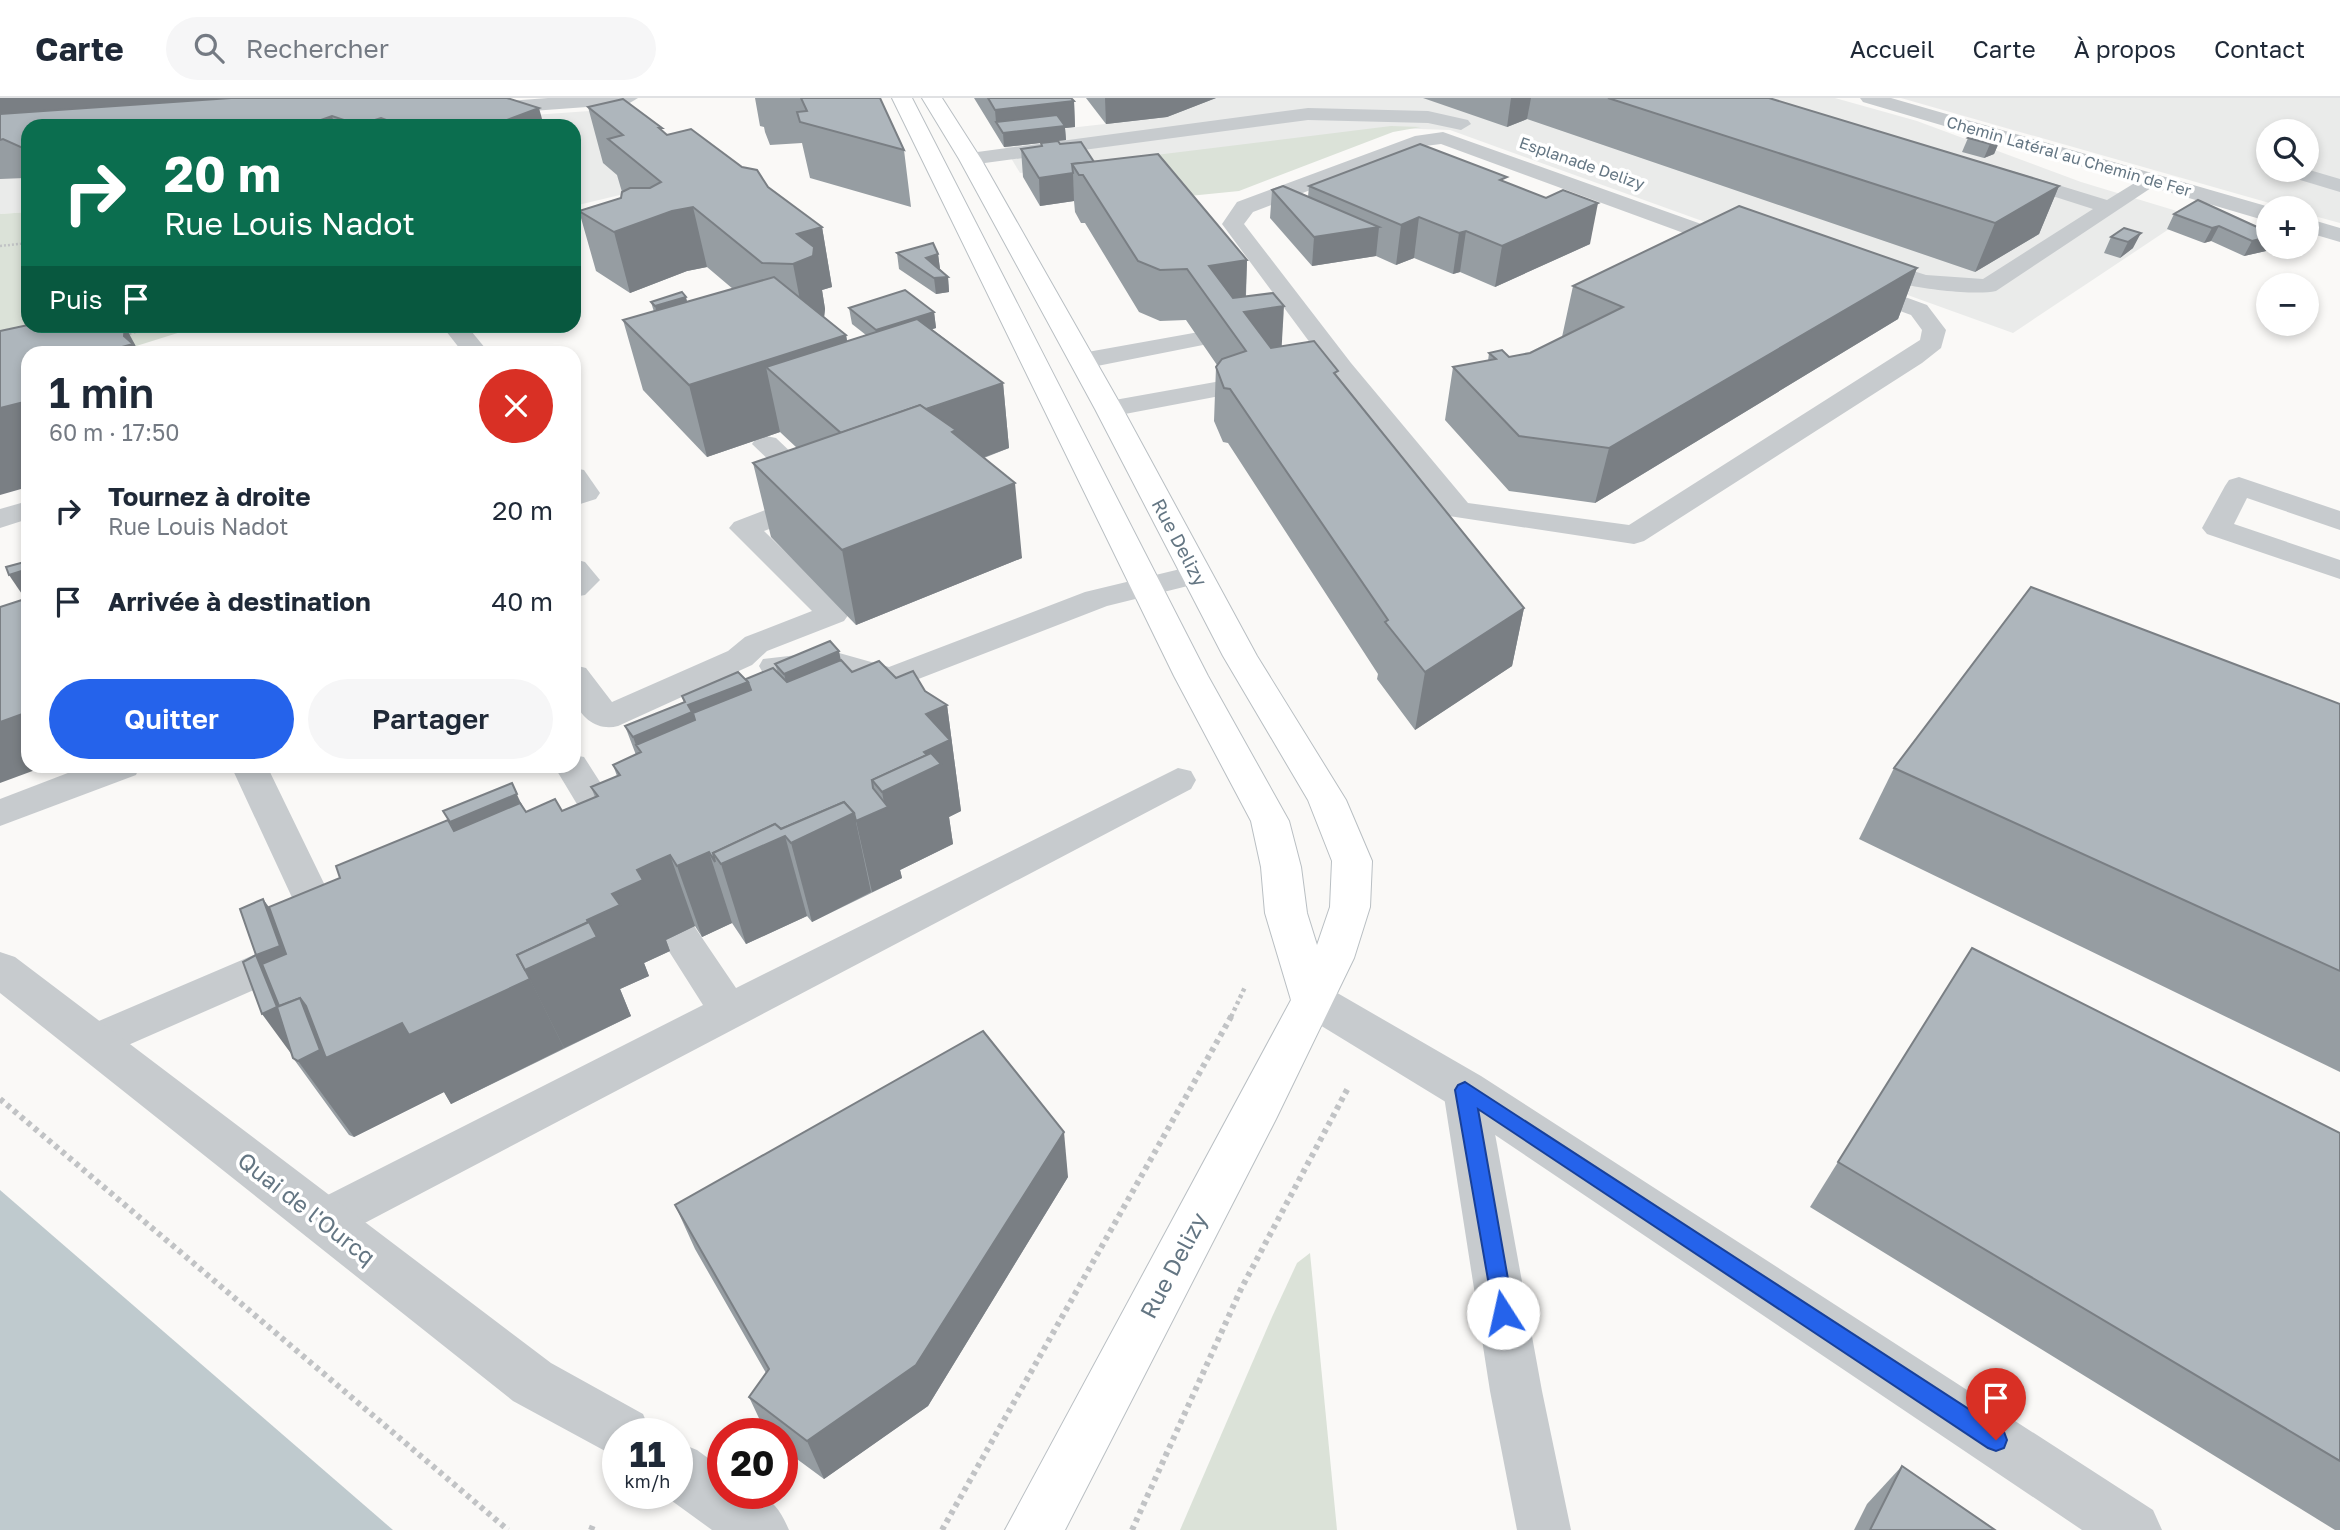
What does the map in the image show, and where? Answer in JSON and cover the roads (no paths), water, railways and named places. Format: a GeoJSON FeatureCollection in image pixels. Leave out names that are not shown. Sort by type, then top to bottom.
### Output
{"type":"FeatureCollection","features":[{"type":"Feature","properties":{"kind":"main road"},"geometry":{"type":"LineString","coordinates":[[902,98],[1191,676],[1270,821],[1281,867],[1286,913],[1312,999]]}},
{"type":"Feature","properties":{"kind":"main road","name":"Rue Delizy"},"geometry":{"type":"LineString","coordinates":[[932,98],[970,159],[1109,409],[1240,656],[1327,800],[1352,861],[1350,907],[1333,958],[1260,1105],[1034,1530]]}},
{"type":"Feature","properties":{"kind":"street"},"geometry":{"type":"LineString","coordinates":[[459,110],[628,98]]}},
{"type":"Feature","properties":{"kind":"street","name":"Chemin Latéral au Chemin de Fer"},"geometry":{"type":"LineString","coordinates":[[1870,98],[2256,210]]}},
{"type":"Feature","properties":{"kind":"street"},"geometry":{"type":"LineString","coordinates":[[2319,228],[2340,234]]}},
{"type":"Feature","properties":{"kind":"street","name":"Quai de l'Ourcq"},"geometry":{"type":"LineString","coordinates":[[0,969],[532,1382],[602,1421]]}},
{"type":"Feature","properties":{"kind":"street"},"geometry":{"type":"LineString","coordinates":[[1312,999],[1465,1090],[2133,1530]]}},
{"type":"Feature","properties":{"kind":"street"},"geometry":{"type":"LineString","coordinates":[[693,1481],[760,1530]]}},
{"type":"Feature","properties":{"kind":"lane"},"geometry":{"type":"LineString","coordinates":[[1265,98],[1308,114]]}},
{"type":"Feature","properties":{"kind":"lane"},"geometry":{"type":"LineString","coordinates":[[970,159],[1308,114],[1428,117],[1482,129]]}},
{"type":"Feature","properties":{"kind":"lane"},"geometry":{"type":"LineString","coordinates":[[1764,254],[1443,138],[1422,140],[1245,207],[1233,224],[1293,324],[1342,368],[1459,510],[1634,535],[1913,358],[1932,343],[1934,330],[1919,310],[1829,277]]}},
{"type":"Feature","properties":{"kind":"lane"},"geometry":{"type":"LineString","coordinates":[[1989,170],[2108,207]]}},
{"type":"Feature","properties":{"kind":"lane"},"geometry":{"type":"LineString","coordinates":[[1842,255],[1919,282],[1961,288],[1988,286],[2152,180]]}},
{"type":"Feature","properties":{"kind":"lane"},"geometry":{"type":"LineString","coordinates":[[2319,180],[2340,186]]}},
{"type":"Feature","properties":{"kind":"lane"},"geometry":{"type":"LineString","coordinates":[[1082,361],[1199,339]]}},
{"type":"Feature","properties":{"kind":"lane"},"geometry":{"type":"LineString","coordinates":[[1268,381],[1342,368]]}},
{"type":"Feature","properties":{"kind":"lane"},"geometry":{"type":"LineString","coordinates":[[1109,409],[1232,387]]}},
{"type":"Feature","properties":{"kind":"lane"},"geometry":{"type":"LineString","coordinates":[[581,685],[606,718],[740,658],[756,644],[833,614],[744,528],[825,498],[766,444]]}},
{"type":"Feature","properties":{"kind":"lane"},"geometry":{"type":"LineString","coordinates":[[2340,521],[2239,486],[2217,527],[2340,570]]}},
{"type":"Feature","properties":{"kind":"lane"},"geometry":{"type":"LineString","coordinates":[[0,519],[21,512]]}},
{"type":"Feature","properties":{"kind":"lane"},"geometry":{"type":"LineString","coordinates":[[775,666],[832,661],[890,679],[1096,599],[1197,574]]}},
{"type":"Feature","properties":{"kind":"lane"},"geometry":{"type":"LineString","coordinates":[[0,813],[105,773]]}},
{"type":"Feature","properties":{"kind":"lane"},"geometry":{"type":"LineString","coordinates":[[95,1041],[331,939],[251,773]]}},
{"type":"Feature","properties":{"kind":"lane"},"geometry":{"type":"LineString","coordinates":[[575,773],[627,855]]}},
{"type":"Feature","properties":{"kind":"lane"},"geometry":{"type":"LineString","coordinates":[[323,1221],[1178,779]]}},
{"type":"Feature","properties":{"kind":"lane"},"geometry":{"type":"LineString","coordinates":[[678,934],[729,1011]]}},
{"type":"Feature","properties":{"kind":"lane"},"geometry":{"type":"LineString","coordinates":[[1465,1090],[1516,1391],[1544,1530]]}}]}
